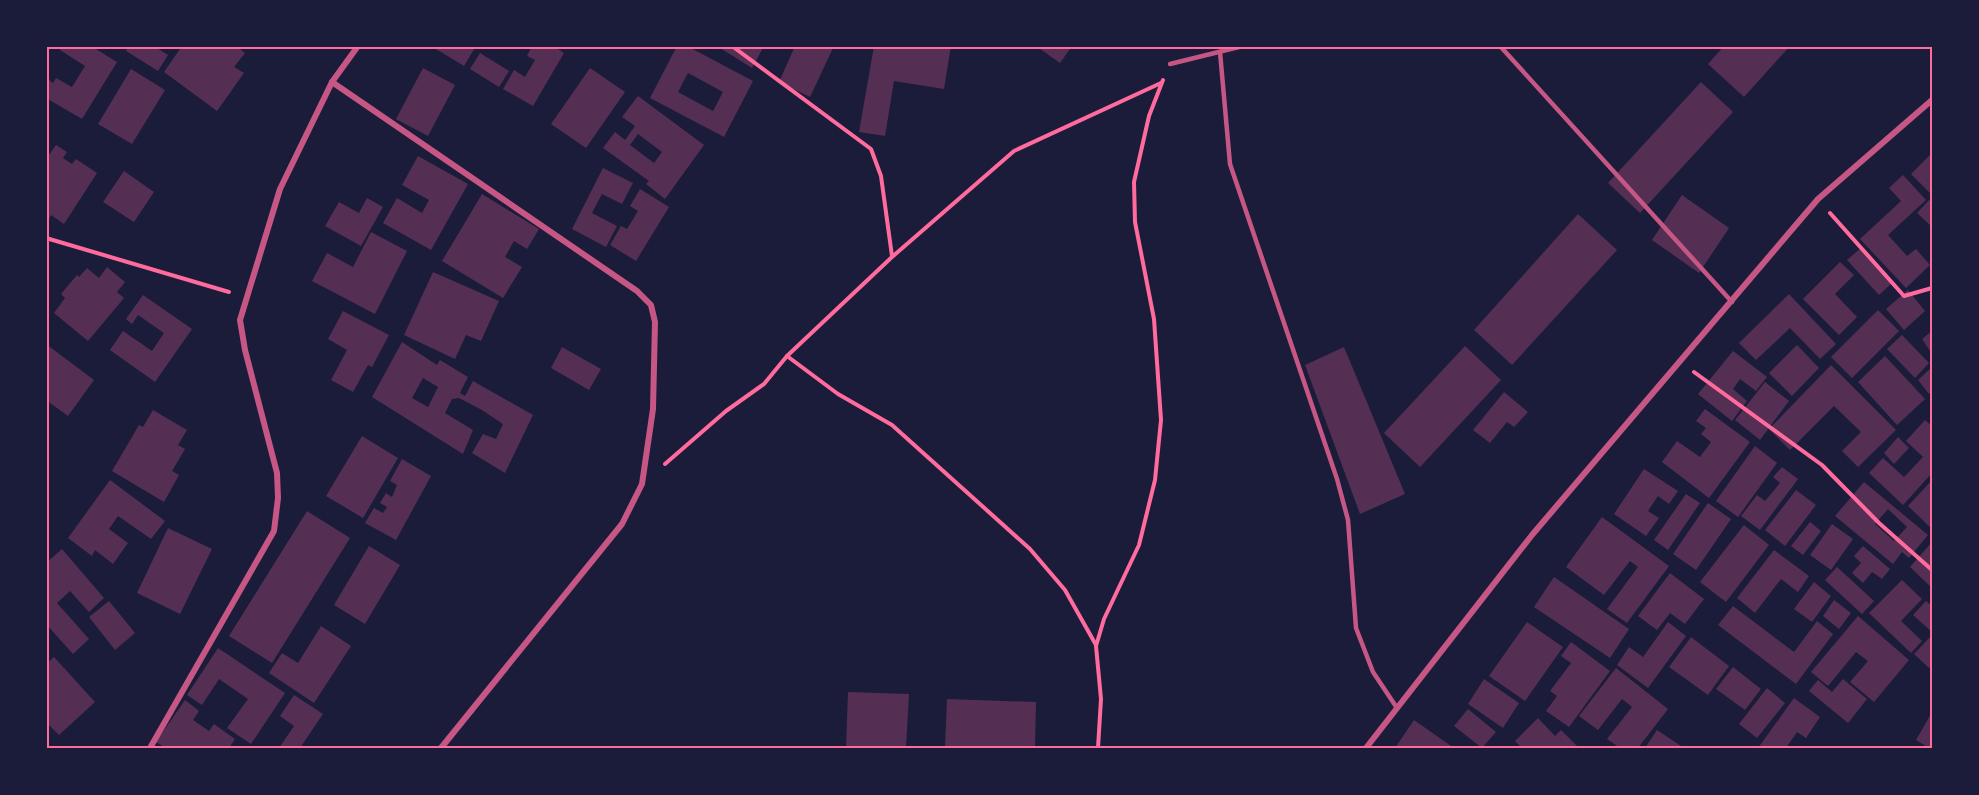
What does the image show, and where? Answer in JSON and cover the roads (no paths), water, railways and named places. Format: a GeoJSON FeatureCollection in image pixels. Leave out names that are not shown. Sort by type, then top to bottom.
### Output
{"type":"FeatureCollection","features":[{"type":"Feature","properties":{"kind":"street"},"geometry":{"type":"LineString","coordinates":[[150,748],[274,531],[278,498],[276,473],[245,350],[240,320],[280,189],[332,82],[357,46]]}},
{"type":"Feature","properties":{"kind":"street"},"geometry":{"type":"LineString","coordinates":[[332,82],[636,291],[651,305],[655,322],[653,409],[642,484],[622,524],[441,748]]}},
{"type":"Feature","properties":{"kind":"street"},"geometry":{"type":"LineString","coordinates":[[1366,748],[1532,535],[1682,363],[1818,199],[1932,100]]}},
{"type":"Feature","properties":{"kind":"lane"},"geometry":{"type":"LineString","coordinates":[[1170,64],[1243,46]]}},
{"type":"Feature","properties":{"kind":"lane"},"geometry":{"type":"LineString","coordinates":[[1500,46],[1732,302]]}},
{"type":"Feature","properties":{"kind":"lane"},"geometry":{"type":"LineString","coordinates":[[1220,52],[1230,164],[1348,520],[1356,628],[1373,672],[1397,708]]}}]}
